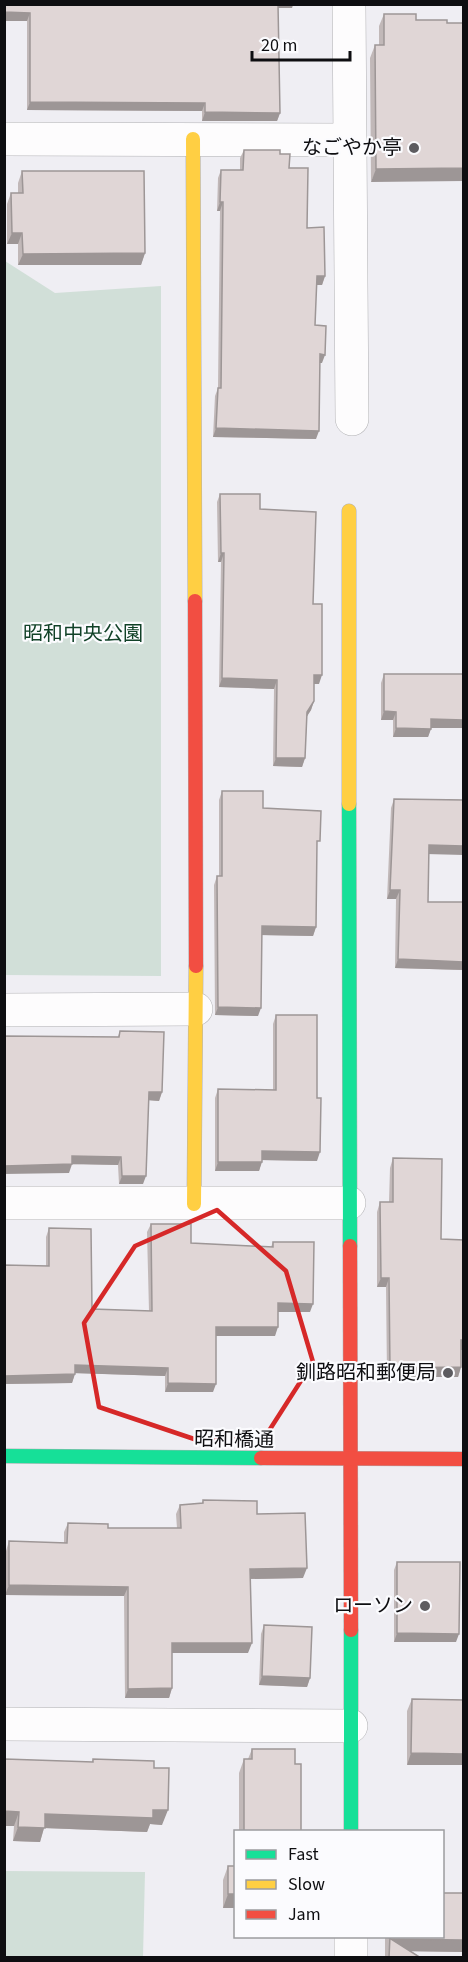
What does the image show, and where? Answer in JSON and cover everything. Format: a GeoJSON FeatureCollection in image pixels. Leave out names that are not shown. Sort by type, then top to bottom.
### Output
{"type":"FeatureCollection","features":[{"type":"Feature","properties":{"kind":"street"},"geometry":{"type":"LineString","coordinates":[[349,4],[348,140],[352,419]]}},
{"type":"Feature","properties":{"kind":"street"},"geometry":{"type":"LineString","coordinates":[[4,139],[348,140]]}},
{"type":"Feature","properties":{"kind":"street"},"geometry":{"type":"LineString","coordinates":[[193,139],[196,1009],[194,1204]]}},
{"type":"Feature","properties":{"kind":"street"},"geometry":{"type":"LineString","coordinates":[[349,512],[351,1830]]}},
{"type":"Feature","properties":{"kind":"street"},"geometry":{"type":"LineString","coordinates":[[4,1010],[196,1009]]}},
{"type":"Feature","properties":{"kind":"street"},"geometry":{"type":"LineString","coordinates":[[4,1203],[349,1203]]}},
{"type":"Feature","properties":{"kind":"street","name":"昭和橋通"},"geometry":{"type":"LineString","coordinates":[[4,1456],[464,1460]]}},
{"type":"Feature","properties":{"kind":"street"},"geometry":{"type":"LineString","coordinates":[[4,1724],[351,1726]]}},
{"type":"Feature","properties":{"kind":"street"},"geometry":{"type":"LineString","coordinates":[[351,1938],[351,1958]]}},
{"type":"Feature","properties":{"kind":"highlighted area"},"geometry":{"type":"Polygon","coordinates":[[[217,1210],[286,1271],[313,1362],[265,1437],[200,1441],[99,1407],[84,1323],[135,1246],[217,1210]]]}},
{"type":"Feature","properties":{"kind":"green space","name":"昭和中央公園"},"geometry":{"type":"Polygon","coordinates":[[[5,261],[55,293],[161,286],[161,976],[5,975],[5,261]]]}},
{"type":"Feature","properties":{"kind":"green space"},"geometry":{"type":"Polygon","coordinates":[[[5,1871],[145,1872],[143,1957],[5,1957],[5,1871]]]}},
{"type":"Feature","properties":{"kind":"building"},"geometry":{"type":"Polygon","coordinates":[[[4,4],[278,4],[280,113],[205,112],[205,103],[30,102],[30,13],[4,12],[4,4]]]}},
{"type":"Feature","properties":{"kind":"building"},"geometry":{"type":"Polygon","coordinates":[[[384,14],[416,14],[416,20],[447,20],[447,23],[464,23],[464,168],[376,169],[375,45],[384,45],[384,14]]]}},
{"type":"Feature","properties":{"kind":"building"},"geometry":{"type":"Polygon","coordinates":[[[244,150],[280,150],[280,154],[290,154],[289,168],[308,168],[307,228],[324,227],[325,276],[317,276],[315,325],[326,326],[325,355],[320,354],[319,431],[216,428],[218,388],[221,388],[223,202],[220,202],[221,170],[243,170],[244,150]]]}},
{"type":"Feature","properties":{"kind":"building"},"geometry":{"type":"Polygon","coordinates":[[[22,171],[144,171],[145,253],[23,254],[22,233],[12,233],[11,193],[23,193],[22,171]]]}},
{"type":"Feature","properties":{"kind":"building"},"geometry":{"type":"Polygon","coordinates":[[[220,494],[260,494],[260,509],[316,512],[313,604],[322,604],[322,675],[314,675],[314,701],[307,712],[305,758],[276,758],[277,680],[222,678],[224,553],[221,553],[220,494]]]}},
{"type":"Feature","properties":{"kind":"building"},"geometry":{"type":"Polygon","coordinates":[[[384,674],[464,674],[464,720],[431,719],[431,729],[396,728],[396,712],[384,711],[384,674]]]}},
{"type":"Feature","properties":{"kind":"building"},"geometry":{"type":"Polygon","coordinates":[[[222,791],[263,791],[263,808],[321,811],[320,841],[317,841],[316,927],[262,926],[261,1008],[218,1007],[217,876],[222,876],[222,791]]]}},
{"type":"Feature","properties":{"kind":"building"},"geometry":{"type":"Polygon","coordinates":[[[394,799],[464,800],[464,846],[429,845],[428,902],[464,902],[464,962],[398,959],[400,890],[390,890],[394,799]]]}},
{"type":"Feature","properties":{"kind":"building"},"geometry":{"type":"Polygon","coordinates":[[[276,1015],[317,1015],[317,1098],[321,1098],[320,1152],[262,1151],[262,1162],[218,1162],[218,1089],[276,1090],[276,1015]]]}},
{"type":"Feature","properties":{"kind":"building"},"geometry":{"type":"Polygon","coordinates":[[[120,1031],[164,1032],[162,1092],[149,1092],[146,1176],[122,1176],[121,1157],[72,1156],[72,1164],[4,1166],[4,1036],[119,1037],[120,1031]]]}},
{"type":"Feature","properties":{"kind":"building"},"geometry":{"type":"Polygon","coordinates":[[[393,1158],[442,1159],[441,1239],[464,1240],[464,1340],[461,1340],[461,1367],[390,1368],[389,1278],[381,1278],[380,1202],[393,1202],[393,1158]]]}},
{"type":"Feature","properties":{"kind":"building"},"geometry":{"type":"Polygon","coordinates":[[[151,1224],[191,1224],[191,1243],[273,1247],[273,1242],[314,1242],[313,1304],[278,1303],[278,1327],[216,1327],[216,1384],[168,1383],[168,1368],[75,1365],[75,1374],[5,1376],[4,1389],[4,1265],[49,1266],[49,1228],[91,1229],[92,1309],[152,1311],[151,1224]]]}},
{"type":"Feature","properties":{"kind":"building"},"geometry":{"type":"Polygon","coordinates":[[[203,1500],[257,1501],[257,1514],[305,1513],[307,1568],[250,1569],[252,1643],[172,1643],[172,1688],[128,1689],[128,1587],[9,1585],[9,1541],[67,1543],[68,1523],[108,1524],[108,1528],[181,1528],[180,1505],[203,1503],[203,1500]]]}},
{"type":"Feature","properties":{"kind":"building","name":"ローソン"},"geometry":{"type":"Polygon","coordinates":[[[397,1562],[460,1562],[459,1634],[397,1633],[397,1562]]]}},
{"type":"Feature","properties":{"kind":"building"},"geometry":{"type":"Polygon","coordinates":[[[264,1625],[312,1627],[310,1678],[262,1676],[264,1625]]]}},
{"type":"Feature","properties":{"kind":"building"},"geometry":{"type":"Polygon","coordinates":[[[412,1699],[464,1700],[464,1754],[411,1753],[412,1699]]]}},
{"type":"Feature","properties":{"kind":"building"},"geometry":{"type":"Polygon","coordinates":[[[252,1749],[295,1749],[295,1764],[301,1764],[301,1830],[244,1830],[244,1759],[252,1759],[252,1749]]]}},
{"type":"Feature","properties":{"kind":"building"},"geometry":{"type":"Polygon","coordinates":[[[5,1759],[93,1762],[93,1759],[154,1761],[154,1768],[169,1768],[168,1810],[153,1810],[153,1818],[45,1814],[45,1828],[18,1827],[19,1812],[4,1811],[5,1759]]]}},
{"type":"Feature","properties":{"kind":"building"},"geometry":{"type":"Polygon","coordinates":[[[228,1866],[234,1866],[234,1894],[228,1894],[228,1866]]]}},
{"type":"Feature","properties":{"kind":"building"},"geometry":{"type":"Polygon","coordinates":[[[444,1893],[464,1893],[464,1940],[391,1939],[421,1958],[389,1958],[390,1938],[444,1938],[444,1893]]]}},
{"type":"Feature","properties":{"kind":"traffic: fast"},"geometry":{"type":"LineString","coordinates":[[349,804],[350,1246]]}},
{"type":"Feature","properties":{"kind":"traffic: fast"},"geometry":{"type":"LineString","coordinates":[[4,1456],[261,1458]]}},
{"type":"Feature","properties":{"kind":"traffic: fast"},"geometry":{"type":"LineString","coordinates":[[351,1630],[351,1830]]}},
{"type":"Feature","properties":{"kind":"traffic: slow"},"geometry":{"type":"LineString","coordinates":[[193,139],[195,601]]}},
{"type":"Feature","properties":{"kind":"traffic: slow"},"geometry":{"type":"LineString","coordinates":[[349,511],[349,804]]}},
{"type":"Feature","properties":{"kind":"traffic: slow"},"geometry":{"type":"LineString","coordinates":[[194,1204],[196,966]]}},
{"type":"Feature","properties":{"kind":"traffic: jam"},"geometry":{"type":"LineString","coordinates":[[195,601],[196,966]]}},
{"type":"Feature","properties":{"kind":"traffic: jam"},"geometry":{"type":"LineString","coordinates":[[350,1246],[351,1630]]}},
{"type":"Feature","properties":{"kind":"traffic: jam"},"geometry":{"type":"LineString","coordinates":[[261,1458],[464,1459]]}},
{"type":"Feature","properties":{"kind":"place","name":"なごやか亭"},"geometry":{"type":"Point","coordinates":[414,148]}},
{"type":"Feature","properties":{"kind":"place","name":"釧路昭和郵便局"},"geometry":{"type":"Point","coordinates":[448,1373]}},
{"type":"Feature","properties":{"kind":"place","name":"ローソン"},"geometry":{"type":"Point","coordinates":[425,1606]}}]}
